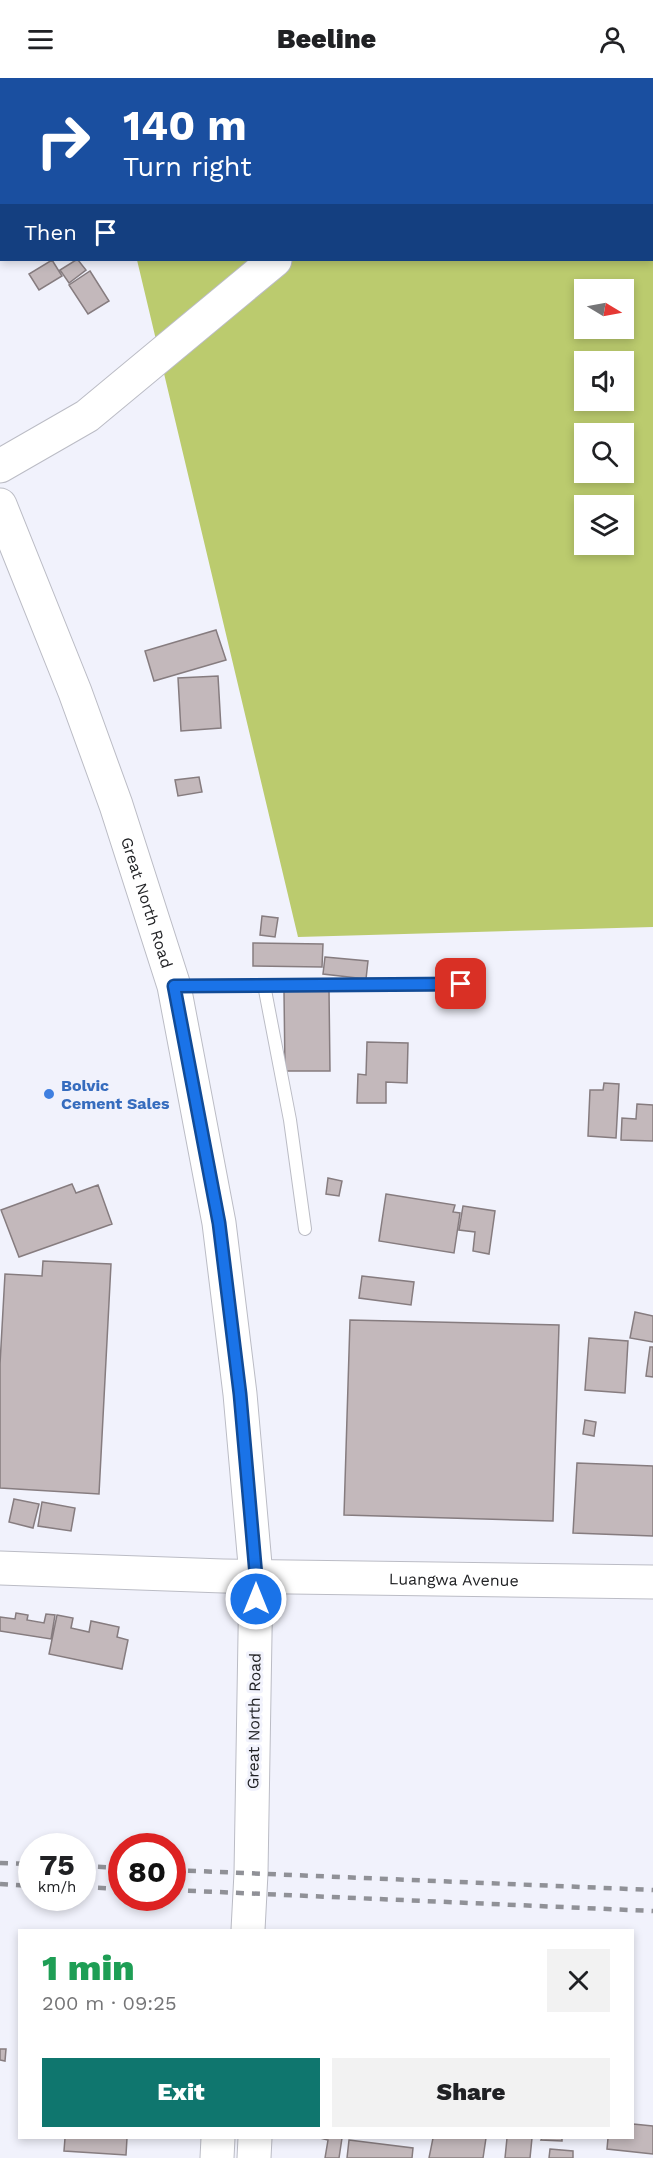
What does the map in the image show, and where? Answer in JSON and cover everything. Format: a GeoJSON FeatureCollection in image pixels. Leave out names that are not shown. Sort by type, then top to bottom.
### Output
{"type":"FeatureCollection","features":[{"type":"Feature","properties":{"kind":"main road"},"geometry":{"type":"LineString","coordinates":[[0,466],[87,416],[274,261]]}},
{"type":"Feature","properties":{"kind":"main road","name":"Great North Road"},"geometry":{"type":"LineString","coordinates":[[0,505],[75,692],[109,784],[174,986],[219,1223],[240,1394],[256,1576],[248,1929]]}},
{"type":"Feature","properties":{"kind":"main road","name":"Luangwa Avenue"},"geometry":{"type":"LineString","coordinates":[[0,1568],[256,1576],[653,1582]]}},
{"type":"Feature","properties":{"kind":"main road"},"geometry":{"type":"LineString","coordinates":[[217,2158],[218,2139]]}},
{"type":"Feature","properties":{"kind":"main road"},"geometry":{"type":"LineString","coordinates":[[254,2158],[255,2139]]}},
{"type":"Feature","properties":{"kind":"lane"},"geometry":{"type":"LineString","coordinates":[[174,986],[461,984]]}},
{"type":"Feature","properties":{"kind":"lane"},"geometry":{"type":"LineString","coordinates":[[264,985],[290,1120],[306,1228]]}},
{"type":"Feature","properties":{"kind":"green space"},"geometry":{"type":"Polygon","coordinates":[[[137,261],[653,261],[653,927],[298,937],[137,261]]]}},
{"type":"Feature","properties":{"kind":"building"},"geometry":{"type":"Polygon","coordinates":[[[53,261],[62,276],[39,290],[29,274],[53,261]]]}},
{"type":"Feature","properties":{"kind":"building"},"geometry":{"type":"Polygon","coordinates":[[[74,261],[79,261],[86,270],[69,283],[60,270],[74,261]]]}},
{"type":"Feature","properties":{"kind":"building"},"geometry":{"type":"Polygon","coordinates":[[[90,271],[109,301],[88,314],[69,285],[90,271]]]}},
{"type":"Feature","properties":{"kind":"building"},"geometry":{"type":"Polygon","coordinates":[[[216,630],[226,660],[154,681],[145,651],[216,630]]]}},
{"type":"Feature","properties":{"kind":"building"},"geometry":{"type":"Polygon","coordinates":[[[218,676],[221,728],[181,731],[178,678],[218,676]]]}},
{"type":"Feature","properties":{"kind":"building"},"geometry":{"type":"Polygon","coordinates":[[[199,777],[202,792],[178,796],[175,780],[199,777]]]}},
{"type":"Feature","properties":{"kind":"building"},"geometry":{"type":"Polygon","coordinates":[[[262,916],[278,918],[275,937],[260,935],[262,916]]]}},
{"type":"Feature","properties":{"kind":"building"},"geometry":{"type":"Polygon","coordinates":[[[253,943],[323,944],[322,967],[253,966],[253,943]]]}},
{"type":"Feature","properties":{"kind":"building"},"geometry":{"type":"Polygon","coordinates":[[[325,957],[368,961],[366,979],[323,974],[325,957]]]}},
{"type":"Feature","properties":{"kind":"building"},"geometry":{"type":"Polygon","coordinates":[[[329,990],[330,1071],[285,1071],[284,991],[329,990]]]}},
{"type":"Feature","properties":{"kind":"building"},"geometry":{"type":"Polygon","coordinates":[[[367,1042],[408,1043],[407,1083],[386,1082],[386,1103],[357,1103],[358,1074],[366,1075],[367,1042]]]}},
{"type":"Feature","properties":{"kind":"building"},"geometry":{"type":"Polygon","coordinates":[[[604,1083],[619,1084],[616,1138],[588,1136],[590,1090],[603,1090],[604,1083]]]}},
{"type":"Feature","properties":{"kind":"building"},"geometry":{"type":"Polygon","coordinates":[[[637,1104],[653,1105],[653,1141],[621,1140],[622,1118],[636,1119],[637,1104]]]}},
{"type":"Feature","properties":{"kind":"building"},"geometry":{"type":"Polygon","coordinates":[[[328,1178],[342,1181],[339,1196],[326,1194],[328,1178]]]}},
{"type":"Feature","properties":{"kind":"building"},"geometry":{"type":"Polygon","coordinates":[[[72,1184],[76,1193],[98,1185],[112,1224],[19,1257],[1,1210],[72,1184]]]}},
{"type":"Feature","properties":{"kind":"building"},"geometry":{"type":"Polygon","coordinates":[[[386,1194],[455,1205],[453,1212],[460,1213],[454,1253],[379,1241],[386,1194]]]}},
{"type":"Feature","properties":{"kind":"building"},"geometry":{"type":"Polygon","coordinates":[[[463,1206],[495,1211],[489,1254],[473,1251],[475,1232],[459,1230],[463,1206]]]}},
{"type":"Feature","properties":{"kind":"building"},"geometry":{"type":"Polygon","coordinates":[[[43,1261],[111,1264],[99,1494],[0,1488],[0,1364],[5,1274],[42,1276],[43,1261]]]}},
{"type":"Feature","properties":{"kind":"building"},"geometry":{"type":"Polygon","coordinates":[[[362,1276],[414,1282],[411,1305],[359,1298],[362,1276]]]}},
{"type":"Feature","properties":{"kind":"building"},"geometry":{"type":"Polygon","coordinates":[[[635,1312],[653,1316],[653,1342],[630,1338],[635,1312]]]}},
{"type":"Feature","properties":{"kind":"building"},"geometry":{"type":"Polygon","coordinates":[[[350,1320],[559,1325],[553,1521],[344,1515],[350,1320]]]}},
{"type":"Feature","properties":{"kind":"building"},"geometry":{"type":"Polygon","coordinates":[[[589,1338],[628,1341],[625,1393],[585,1390],[589,1338]]]}},
{"type":"Feature","properties":{"kind":"building"},"geometry":{"type":"Polygon","coordinates":[[[650,1347],[653,1347],[653,1377],[646,1376],[650,1347]]]}},
{"type":"Feature","properties":{"kind":"building"},"geometry":{"type":"Polygon","coordinates":[[[585,1420],[596,1422],[594,1436],[583,1434],[585,1420]]]}},
{"type":"Feature","properties":{"kind":"building"},"geometry":{"type":"Polygon","coordinates":[[[577,1463],[653,1466],[653,1536],[573,1533],[577,1463]]]}},
{"type":"Feature","properties":{"kind":"building"},"geometry":{"type":"Polygon","coordinates":[[[14,1499],[39,1504],[33,1528],[9,1522],[14,1499]]]}},
{"type":"Feature","properties":{"kind":"building"},"geometry":{"type":"Polygon","coordinates":[[[42,1502],[75,1508],[71,1531],[38,1526],[42,1502]]]}},
{"type":"Feature","properties":{"kind":"building"},"geometry":{"type":"Polygon","coordinates":[[[16,1613],[28,1615],[27,1620],[44,1623],[46,1614],[55,1615],[51,1639],[0,1631],[0,1617],[15,1619],[16,1613]]]}},
{"type":"Feature","properties":{"kind":"building"},"geometry":{"type":"Polygon","coordinates":[[[57,1615],[73,1618],[71,1628],[89,1632],[91,1621],[119,1627],[117,1637],[128,1640],[122,1669],[49,1654],[57,1615]]]}},
{"type":"Feature","properties":{"kind":"building"},"geometry":{"type":"Polygon","coordinates":[[[0,2049],[6,2049],[5,2061],[0,2060],[0,2049]]]}},
{"type":"Feature","properties":{"kind":"building"},"geometry":{"type":"Polygon","coordinates":[[[634,2124],[653,2126],[653,2154],[607,2149],[608,2139],[634,2139],[634,2124]]]}},
{"type":"Feature","properties":{"kind":"building"},"geometry":{"type":"Polygon","coordinates":[[[65,2139],[127,2139],[126,2155],[64,2151],[65,2139]]]}},
{"type":"Feature","properties":{"kind":"building"},"geometry":{"type":"Polygon","coordinates":[[[324,2139],[342,2139],[339,2158],[325,2158],[328,2140],[324,2139]]]}},
{"type":"Feature","properties":{"kind":"building"},"geometry":{"type":"Polygon","coordinates":[[[433,2139],[486,2139],[483,2158],[429,2158],[433,2139]]]}},
{"type":"Feature","properties":{"kind":"building"},"geometry":{"type":"Polygon","coordinates":[[[507,2139],[532,2139],[530,2158],[505,2158],[507,2139]]]}},
{"type":"Feature","properties":{"kind":"building"},"geometry":{"type":"Polygon","coordinates":[[[562,2139],[562,2141],[541,2140],[562,2139]]]}},
{"type":"Feature","properties":{"kind":"building"},"geometry":{"type":"Polygon","coordinates":[[[349,2140],[413,2148],[412,2158],[347,2158],[349,2140]]]}},
{"type":"Feature","properties":{"kind":"building"},"geometry":{"type":"Polygon","coordinates":[[[550,2149],[573,2151],[573,2158],[549,2158],[550,2149]]]}},
{"type":"Feature","properties":{"kind":"railway"},"geometry":{"type":"LineString","coordinates":[[0,1863],[18,1864]]}},
{"type":"Feature","properties":{"kind":"railway"},"geometry":{"type":"LineString","coordinates":[[96,1867],[108,1867]]}},
{"type":"Feature","properties":{"kind":"railway"},"geometry":{"type":"LineString","coordinates":[[186,1871],[653,1890]]}},
{"type":"Feature","properties":{"kind":"railway"},"geometry":{"type":"LineString","coordinates":[[0,1884],[18,1885]]}},
{"type":"Feature","properties":{"kind":"railway"},"geometry":{"type":"LineString","coordinates":[[96,1888],[108,1888]]}},
{"type":"Feature","properties":{"kind":"railway"},"geometry":{"type":"LineString","coordinates":[[186,1891],[653,1911]]}},
{"type":"Feature","properties":{"kind":"place","name":"Bolvic Cement Sales"},"geometry":{"type":"Point","coordinates":[49,1094]}},
{"type":"Feature","properties":{"kind":"route"},"geometry":{"type":"LineString","coordinates":[[256,1599],[240,1394],[219,1223],[174,986],[461,984]]}}]}
